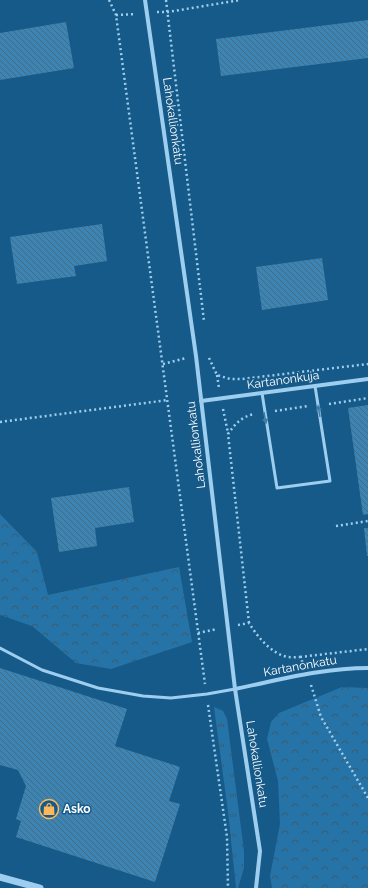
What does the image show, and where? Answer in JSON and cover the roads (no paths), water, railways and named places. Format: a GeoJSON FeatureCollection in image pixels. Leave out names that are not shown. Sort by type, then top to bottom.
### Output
{"type":"FeatureCollection","features":[{"type":"Feature","properties":{"kind":"street","name":"Lahokallionkatu"},"geometry":{"type":"LineString","coordinates":[[145,0],[196,356],[235,689],[260,851],[256,888]]}},
{"type":"Feature","properties":{"kind":"street","name":"Kartanonkuja"},"geometry":{"type":"LineString","coordinates":[[201,401],[368,379]]}},
{"type":"Feature","properties":{"kind":"street","name":"Kartanonkatu"},"geometry":{"type":"LineString","coordinates":[[235,689],[346,668],[368,668]]}},
{"type":"Feature","properties":{"kind":"street"},"geometry":{"type":"LineString","coordinates":[[0,877],[40,888]]}},
{"type":"Feature","properties":{"kind":"lane"},"geometry":{"type":"LineString","coordinates":[[262,393],[277,488],[330,481],[315,386]]}},
{"type":"Feature","properties":{"kind":"lane"},"geometry":{"type":"LineString","coordinates":[[0,648],[42,670],[98,688],[143,696],[171,698],[235,689]]}},
{"type":"Feature","properties":{"kind":"place","name":"Asko"},"geometry":{"type":"Point","coordinates":[49,809]}}]}
